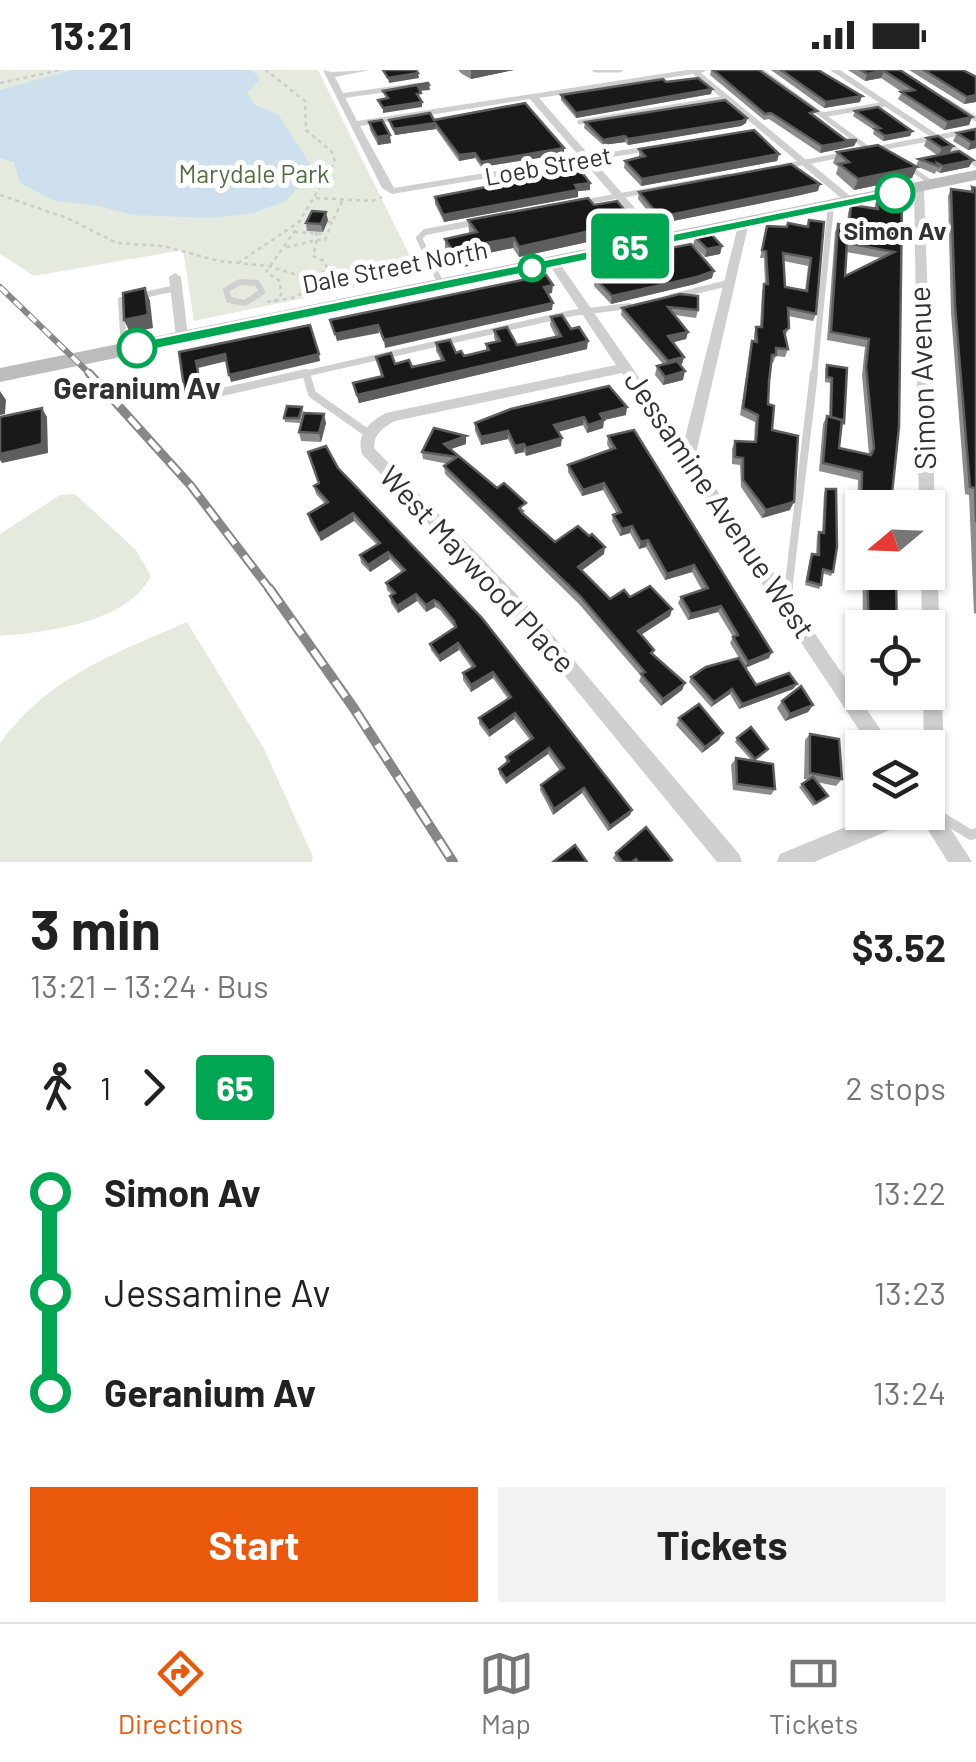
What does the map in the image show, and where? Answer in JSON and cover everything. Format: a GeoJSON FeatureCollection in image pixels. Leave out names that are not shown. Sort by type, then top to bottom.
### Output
{"type":"FeatureCollection","features":[{"type":"Feature","properties":{"kind":"main road","name":"Dale Street North"},"geometry":{"type":"LineString","coordinates":[[0,374],[124,351],[249,317],[442,286],[926,186],[974,163]]}},
{"type":"Feature","properties":{"kind":"street"},"geometry":{"type":"LineString","coordinates":[[366,70],[328,72],[392,191]]}},
{"type":"Feature","properties":{"kind":"street"},"geometry":{"type":"LineString","coordinates":[[355,124],[703,70]]}},
{"type":"Feature","properties":{"kind":"street"},"geometry":{"type":"LineString","coordinates":[[834,70],[974,163]]}},
{"type":"Feature","properties":{"kind":"street"},"geometry":{"type":"LineString","coordinates":[[693,71],[851,201]]}},
{"type":"Feature","properties":{"kind":"street"},"geometry":{"type":"LineString","coordinates":[[532,96],[657,240]]}},
{"type":"Feature","properties":{"kind":"street","name":"Loeb Street"},"geometry":{"type":"LineString","coordinates":[[392,191],[666,146]]}},
{"type":"Feature","properties":{"kind":"street","name":"Simon Avenue"},"geometry":{"type":"LineString","coordinates":[[926,186],[927,490]]}},
{"type":"Feature","properties":{"kind":"street"},"geometry":{"type":"LineString","coordinates":[[687,459],[744,222]]}},
{"type":"Feature","properties":{"kind":"street","name":"Jessamine Avenue West"},"geometry":{"type":"LineString","coordinates":[[554,263],[871,730]]}},
{"type":"Feature","properties":{"kind":"street"},"geometry":{"type":"LineString","coordinates":[[175,282],[182,337]]}},
{"type":"Feature","properties":{"kind":"street","name":"West Maywood Place"},"geometry":{"type":"LineString","coordinates":[[625,368],[396,416],[382,421],[366,442],[370,457],[520,609],[730,862]]}},
{"type":"Feature","properties":{"kind":"street"},"geometry":{"type":"LineString","coordinates":[[930,590],[934,730]]}},
{"type":"Feature","properties":{"kind":"street"},"geometry":{"type":"LineString","coordinates":[[788,862],[865,830]]}},
{"type":"Feature","properties":{"kind":"street"},"geometry":{"type":"LineString","coordinates":[[940,830],[961,862]]}},
{"type":"Feature","properties":{"kind":"lane"},"geometry":{"type":"LineString","coordinates":[[596,72],[616,70]]}},
{"type":"Feature","properties":{"kind":"lane"},"geometry":{"type":"LineString","coordinates":[[760,70],[884,156]]}},
{"type":"Feature","properties":{"kind":"lane"},"geometry":{"type":"LineString","coordinates":[[596,72],[610,85]]}},
{"type":"Feature","properties":{"kind":"lane"},"geometry":{"type":"LineString","coordinates":[[340,96],[423,84]]}},
{"type":"Feature","properties":{"kind":"lane"},"geometry":{"type":"LineString","coordinates":[[580,122],[727,98]]}},
{"type":"Feature","properties":{"kind":"lane"},"geometry":{"type":"LineString","coordinates":[[944,99],[976,119]]}},
{"type":"Feature","properties":{"kind":"lane"},"geometry":{"type":"LineString","coordinates":[[822,115],[886,104]]}},
{"type":"Feature","properties":{"kind":"lane"},"geometry":{"type":"LineString","coordinates":[[767,169],[976,130]]}},
{"type":"Feature","properties":{"kind":"lane"},"geometry":{"type":"LineString","coordinates":[[903,162],[926,186]]}},
{"type":"Feature","properties":{"kind":"lane"},"geometry":{"type":"LineString","coordinates":[[580,203],[730,176]]}},
{"type":"Feature","properties":{"kind":"lane"},"geometry":{"type":"LineString","coordinates":[[786,605],[833,214],[830,205]]}},
{"type":"Feature","properties":{"kind":"lane"},"geometry":{"type":"LineString","coordinates":[[442,286],[419,238],[425,232],[483,221]]}},
{"type":"Feature","properties":{"kind":"lane"},"geometry":{"type":"LineString","coordinates":[[124,351],[121,300],[175,282]]}},
{"type":"Feature","properties":{"kind":"lane"},"geometry":{"type":"LineString","coordinates":[[240,282],[256,283],[262,292],[246,302],[229,300],[226,290],[240,282]]}},
{"type":"Feature","properties":{"kind":"lane"},"geometry":{"type":"LineString","coordinates":[[656,300],[728,283]]}},
{"type":"Feature","properties":{"kind":"lane"},"geometry":{"type":"LineString","coordinates":[[246,302],[249,317]]}},
{"type":"Feature","properties":{"kind":"lane"},"geometry":{"type":"LineString","coordinates":[[212,394],[572,313],[588,314],[638,304]]}},
{"type":"Feature","properties":{"kind":"lane"},"geometry":{"type":"LineString","coordinates":[[306,373],[312,394],[369,434]]}},
{"type":"Feature","properties":{"kind":"lane"},"geometry":{"type":"LineString","coordinates":[[945,820],[971,835],[976,833]]}},
{"type":"Feature","properties":{"kind":"path"},"geometry":{"type":"LineString","coordinates":[[0,83],[60,70]]}},
{"type":"Feature","properties":{"kind":"path"},"geometry":{"type":"LineString","coordinates":[[266,70],[304,101],[306,130],[332,152],[335,162],[284,248],[268,266],[266,272],[280,281],[281,294],[274,303]]}},
{"type":"Feature","properties":{"kind":"path"},"geometry":{"type":"LineString","coordinates":[[314,198],[372,202],[392,191]]}},
{"type":"Feature","properties":{"kind":"path"},"geometry":{"type":"LineString","coordinates":[[0,195],[67,218],[117,243],[162,246],[237,264],[268,266],[350,292]]}},
{"type":"Feature","properties":{"kind":"path"},"geometry":{"type":"LineString","coordinates":[[284,248],[324,240],[342,201]]}},
{"type":"Feature","properties":{"kind":"path"},"geometry":{"type":"LineString","coordinates":[[237,264],[299,222]]}},
{"type":"Feature","properties":{"kind":"path"},"geometry":{"type":"LineString","coordinates":[[294,232],[327,234]]}},
{"type":"Feature","properties":{"kind":"path"},"geometry":{"type":"LineString","coordinates":[[255,299],[274,303],[298,297],[327,268],[324,260],[313,256],[317,233]]}},
{"type":"Feature","properties":{"kind":"green space","name":"Marydale Park"},"geometry":{"type":"Polygon","coordinates":[[[0,70],[318,70],[419,274],[194,321],[183,250],[34,276],[0,254],[0,70]]]}},
{"type":"Feature","properties":{"kind":"green space"},"geometry":{"type":"Polygon","coordinates":[[[75,494],[136,550],[151,576],[140,592],[105,615],[62,628],[0,636],[0,534],[60,495],[75,494]]]}},
{"type":"Feature","properties":{"kind":"green space"},"geometry":{"type":"Polygon","coordinates":[[[187,622],[263,747],[312,862],[0,862],[0,743],[40,700],[84,669],[187,622]]]}},
{"type":"Feature","properties":{"kind":"water"},"geometry":{"type":"Polygon","coordinates":[[[72,70],[252,70],[260,79],[247,93],[255,105],[278,114],[314,170],[286,201],[253,213],[213,218],[133,215],[55,201],[20,183],[14,162],[0,158],[0,90],[72,70]]]}},
{"type":"Feature","properties":{"kind":"building"},"geometry":{"type":"Polygon","coordinates":[[[383,70],[416,70],[418,73],[388,78],[383,70]]]}},
{"type":"Feature","properties":{"kind":"building"},"geometry":{"type":"Polygon","coordinates":[[[713,70],[759,70],[817,111],[810,113],[846,140],[857,140],[822,146],[771,113],[765,114],[713,70]]]}},
{"type":"Feature","properties":{"kind":"building"},"geometry":{"type":"Polygon","coordinates":[[[781,70],[818,70],[862,96],[826,102],[781,70]]]}},
{"type":"Feature","properties":{"kind":"building"},"geometry":{"type":"Polygon","coordinates":[[[861,70],[900,70],[972,117],[948,122],[901,92],[914,90],[884,71],[867,74],[861,70]]]}},
{"type":"Feature","properties":{"kind":"building"},"geometry":{"type":"Polygon","coordinates":[[[924,70],[963,70],[976,77],[976,95],[967,97],[924,70]]]}},
{"type":"Feature","properties":{"kind":"building"},"geometry":{"type":"Polygon","coordinates":[[[698,78],[712,89],[576,113],[561,95],[663,79],[666,82],[698,78]]]}},
{"type":"Feature","properties":{"kind":"building"},"geometry":{"type":"Polygon","coordinates":[[[428,83],[418,86],[422,102],[383,108],[378,100],[388,98],[383,91],[428,83]]]}},
{"type":"Feature","properties":{"kind":"building"},"geometry":{"type":"Polygon","coordinates":[[[725,100],[747,118],[603,140],[585,122],[725,100]]]}},
{"type":"Feature","properties":{"kind":"building"},"geometry":{"type":"Polygon","coordinates":[[[525,103],[564,148],[481,162],[475,153],[459,155],[435,123],[394,129],[389,120],[430,113],[434,120],[525,103]]]}},
{"type":"Feature","properties":{"kind":"building"},"geometry":{"type":"Polygon","coordinates":[[[878,107],[912,131],[885,136],[855,111],[878,107]]]}},
{"type":"Feature","properties":{"kind":"building"},"geometry":{"type":"Polygon","coordinates":[[[382,120],[390,135],[377,137],[369,122],[382,120]]]}},
{"type":"Feature","properties":{"kind":"building"},"geometry":{"type":"Polygon","coordinates":[[[976,129],[976,141],[957,133],[976,129]]]}},
{"type":"Feature","properties":{"kind":"building"},"geometry":{"type":"Polygon","coordinates":[[[754,130],[779,154],[642,179],[625,161],[645,156],[639,149],[754,130]]]}},
{"type":"Feature","properties":{"kind":"building"},"geometry":{"type":"Polygon","coordinates":[[[938,136],[953,146],[942,148],[927,138],[938,136]]]}},
{"type":"Feature","properties":{"kind":"building"},"geometry":{"type":"Polygon","coordinates":[[[878,145],[917,167],[858,179],[839,164],[849,162],[837,152],[878,145]]]}},
{"type":"Feature","properties":{"kind":"building"},"geometry":{"type":"Polygon","coordinates":[[[959,151],[973,160],[943,166],[937,163],[938,166],[919,159],[959,151]]]}},
{"type":"Feature","properties":{"kind":"building"},"geometry":{"type":"Polygon","coordinates":[[[573,161],[590,183],[575,185],[578,190],[443,215],[435,197],[531,178],[526,172],[573,161]]]}},
{"type":"Feature","properties":{"kind":"building"},"geometry":{"type":"Polygon","coordinates":[[[791,164],[820,184],[660,217],[639,192],[791,164]]]}},
{"type":"Feature","properties":{"kind":"building"},"geometry":{"type":"Polygon","coordinates":[[[972,187],[976,188],[976,522],[955,306],[951,189],[973,192],[972,187]]]}},
{"type":"Feature","properties":{"kind":"building"},"geometry":{"type":"Polygon","coordinates":[[[877,197],[902,200],[899,427],[892,490],[862,490],[862,472],[823,463],[827,416],[842,420],[839,448],[871,455],[874,448],[866,367],[869,339],[831,332],[838,224],[849,226],[851,205],[878,209],[877,197]],[[847,243],[845,276],[894,252],[847,243]]]}},
{"type":"Feature","properties":{"kind":"building"},"geometry":{"type":"Polygon","coordinates":[[[588,198],[594,205],[617,201],[634,221],[519,247],[514,238],[469,246],[474,254],[457,257],[445,239],[477,232],[468,220],[588,198]]]}},
{"type":"Feature","properties":{"kind":"building"},"geometry":{"type":"Polygon","coordinates":[[[312,211],[326,212],[321,224],[306,223],[312,211]]]}},
{"type":"Feature","properties":{"kind":"building"},"geometry":{"type":"Polygon","coordinates":[[[809,220],[824,222],[816,314],[788,308],[789,328],[784,331],[788,349],[776,348],[769,382],[768,404],[774,406],[772,430],[798,436],[794,502],[766,510],[743,480],[743,458],[735,457],[735,441],[756,442],[758,415],[743,408],[752,341],[757,342],[756,327],[762,327],[764,284],[768,284],[766,251],[762,250],[767,226],[787,227],[788,223],[808,227],[809,220]],[[783,253],[785,287],[807,291],[811,258],[783,253]]]}},
{"type":"Feature","properties":{"kind":"building"},"geometry":{"type":"Polygon","coordinates":[[[711,234],[722,246],[707,249],[695,237],[711,234]]]}},
{"type":"Feature","properties":{"kind":"building"},"geometry":{"type":"Polygon","coordinates":[[[691,244],[714,271],[612,296],[595,279],[613,275],[604,263],[608,260],[691,244]]]}},
{"type":"Feature","properties":{"kind":"building"},"geometry":{"type":"Polygon","coordinates":[[[546,275],[553,285],[544,287],[553,303],[384,340],[378,325],[335,334],[330,320],[546,275]]]}},
{"type":"Feature","properties":{"kind":"building"},"geometry":{"type":"Polygon","coordinates":[[[145,288],[148,315],[124,320],[123,293],[145,288]]]}},
{"type":"Feature","properties":{"kind":"building"},"geometry":{"type":"Polygon","coordinates":[[[680,294],[698,296],[698,310],[668,307],[688,332],[668,336],[684,357],[668,361],[622,308],[680,294]]]}},
{"type":"Feature","properties":{"kind":"building"},"geometry":{"type":"Polygon","coordinates":[[[562,315],[571,329],[579,327],[588,341],[357,395],[353,383],[383,376],[376,357],[391,353],[395,364],[409,360],[412,367],[444,360],[436,343],[450,340],[456,353],[461,351],[464,356],[489,350],[486,344],[500,341],[494,330],[507,327],[517,345],[561,336],[551,317],[562,315]]]}},
{"type":"Feature","properties":{"kind":"building"},"geometry":{"type":"Polygon","coordinates":[[[310,325],[319,354],[229,375],[225,354],[196,361],[201,390],[185,394],[179,352],[310,325]]]}},
{"type":"Feature","properties":{"kind":"building"},"geometry":{"type":"Polygon","coordinates":[[[677,361],[685,371],[665,377],[657,366],[677,361]]]}},
{"type":"Feature","properties":{"kind":"building"},"geometry":{"type":"Polygon","coordinates":[[[827,365],[847,368],[844,423],[831,417],[832,378],[827,377],[827,365]]]}},
{"type":"Feature","properties":{"kind":"building"},"geometry":{"type":"Polygon","coordinates":[[[609,386],[627,407],[600,414],[604,420],[588,425],[584,417],[554,425],[562,438],[526,448],[524,444],[515,446],[508,431],[481,437],[475,423],[511,409],[609,386]]]}},
{"type":"Feature","properties":{"kind":"building"},"geometry":{"type":"Polygon","coordinates":[[[287,406],[302,407],[299,418],[284,418],[287,406]]]}},
{"type":"Feature","properties":{"kind":"building"},"geometry":{"type":"Polygon","coordinates":[[[42,408],[42,444],[0,454],[0,417],[42,408]]]}},
{"type":"Feature","properties":{"kind":"building"},"geometry":{"type":"Polygon","coordinates":[[[304,413],[324,414],[319,433],[299,432],[304,413]]]}},
{"type":"Feature","properties":{"kind":"building"},"geometry":{"type":"Polygon","coordinates":[[[434,428],[466,436],[444,444],[497,488],[504,483],[526,503],[519,508],[522,513],[555,542],[578,526],[589,536],[592,534],[605,547],[578,567],[610,599],[624,590],[630,597],[650,586],[672,609],[638,631],[654,650],[651,653],[685,683],[663,699],[580,596],[444,466],[457,457],[422,452],[434,428]]]}},
{"type":"Feature","properties":{"kind":"building"},"geometry":{"type":"Polygon","coordinates":[[[634,430],[772,652],[748,662],[721,606],[691,614],[681,597],[708,588],[694,565],[667,574],[648,540],[641,542],[632,526],[622,529],[613,515],[621,512],[604,483],[583,490],[568,465],[615,448],[608,436],[634,430]]]}},
{"type":"Feature","properties":{"kind":"building"},"geometry":{"type":"Polygon","coordinates":[[[326,446],[338,468],[482,618],[632,810],[610,826],[584,788],[554,809],[541,785],[564,768],[549,748],[506,779],[499,769],[509,761],[506,757],[533,738],[515,713],[489,731],[479,718],[511,697],[493,672],[471,685],[463,673],[475,666],[458,643],[439,656],[430,644],[456,627],[454,621],[439,603],[434,600],[426,605],[416,594],[397,606],[390,596],[395,593],[386,583],[405,570],[388,552],[368,565],[360,555],[380,543],[353,513],[319,534],[308,514],[328,502],[314,486],[319,483],[308,452],[326,446]]]}},
{"type":"Feature","properties":{"kind":"building"},"geometry":{"type":"Polygon","coordinates":[[[826,489],[836,489],[837,547],[833,572],[823,569],[821,585],[807,581],[812,554],[819,555],[819,532],[824,533],[826,489]]]}},
{"type":"Feature","properties":{"kind":"building"},"geometry":{"type":"Polygon","coordinates":[[[868,590],[896,590],[897,610],[868,610],[868,590]]]}},
{"type":"Feature","properties":{"kind":"building"},"geometry":{"type":"Polygon","coordinates":[[[739,658],[756,685],[789,673],[797,684],[742,704],[732,689],[714,702],[691,677],[706,667],[739,658]]]}},
{"type":"Feature","properties":{"kind":"building"},"geometry":{"type":"Polygon","coordinates":[[[801,686],[813,705],[790,714],[782,701],[801,686]]]}},
{"type":"Feature","properties":{"kind":"building"},"geometry":{"type":"Polygon","coordinates":[[[699,704],[723,733],[705,747],[679,718],[699,704]]]}},
{"type":"Feature","properties":{"kind":"building"},"geometry":{"type":"Polygon","coordinates":[[[751,727],[768,749],[755,759],[737,738],[751,727]]]}},
{"type":"Feature","properties":{"kind":"building"},"geometry":{"type":"Polygon","coordinates":[[[810,734],[839,739],[842,779],[810,773],[810,734]]]}},
{"type":"Feature","properties":{"kind":"building"},"geometry":{"type":"Polygon","coordinates":[[[736,758],[773,764],[775,789],[737,784],[736,758]]]}},
{"type":"Feature","properties":{"kind":"building"},"geometry":{"type":"Polygon","coordinates":[[[813,777],[828,796],[816,803],[802,784],[813,777]]]}},
{"type":"Feature","properties":{"kind":"building"},"geometry":{"type":"Polygon","coordinates":[[[646,827],[672,860],[622,862],[616,853],[646,827]]]}},
{"type":"Feature","properties":{"kind":"building"},"geometry":{"type":"Polygon","coordinates":[[[575,845],[587,862],[553,862],[575,845]]]}},
{"type":"Feature","properties":{"kind":"railway"},"geometry":{"type":"LineString","coordinates":[[0,287],[90,374]]}},
{"type":"Feature","properties":{"kind":"railway"},"geometry":{"type":"LineString","coordinates":[[90,374],[191,486],[271,591]]}},
{"type":"Feature","properties":{"kind":"railway"},"geometry":{"type":"LineString","coordinates":[[269,588],[353,707],[453,862]]}},
{"type":"Feature","properties":{"kind":"bus line","name":"65"},"geometry":{"type":"LineString","coordinates":[[137,348],[895,193]]}},
{"type":"Feature","properties":{"kind":"place","name":"Simon Av"},"geometry":{"type":"Point","coordinates":[895,193]}},
{"type":"Feature","properties":{"kind":"place","name":"Geranium Av"},"geometry":{"type":"Point","coordinates":[137,348]}}]}
